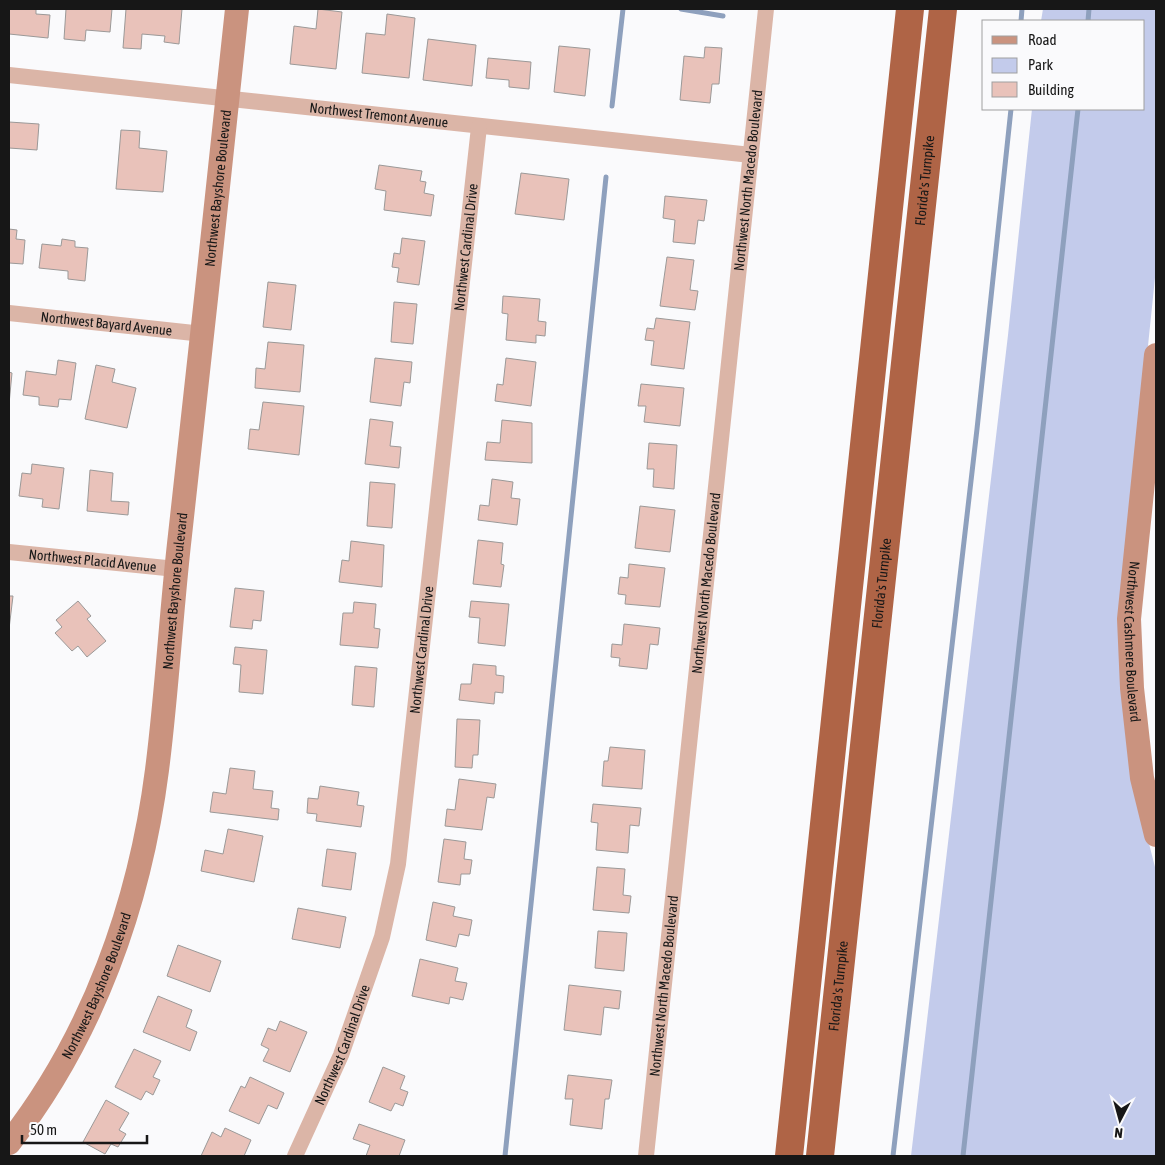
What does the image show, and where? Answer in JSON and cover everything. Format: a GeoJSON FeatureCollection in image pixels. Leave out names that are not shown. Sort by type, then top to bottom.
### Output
{"type":"FeatureCollection","features":[{"type":"Feature","properties":{"kind":"highway"},"geometry":{"type":"LineString","coordinates":[[789,1156],[910,9]]}},
{"type":"Feature","properties":{"kind":"highway","name":"Florida's Turnpike"},"geometry":{"type":"LineString","coordinates":[[820,1156],[943,9]]}},
{"type":"Feature","properties":{"kind":"main road","name":"Northwest Bayshore Boulevard"},"geometry":{"type":"LineString","coordinates":[[9,1143],[24,1124],[63,1062],[98,991],[126,918],[140,866],[156,771],[237,9]]}},
{"type":"Feature","properties":{"kind":"main road","name":"Northwest Cashmere Boulevard"},"geometry":{"type":"LineString","coordinates":[[1156,355],[1129,619],[1132,688],[1142,778],[1156,836]]}},
{"type":"Feature","properties":{"kind":"street","name":"Northwest North Macedo Boulevard"},"geometry":{"type":"LineString","coordinates":[[646,1156],[766,9]]}},
{"type":"Feature","properties":{"kind":"street","name":"Northwest Tremont Avenue"},"geometry":{"type":"LineString","coordinates":[[9,75],[751,155]]}},
{"type":"Feature","properties":{"kind":"street","name":"Northwest Cardinal Drive"},"geometry":{"type":"LineString","coordinates":[[295,1156],[341,1055],[382,937],[398,864],[480,127]]}},
{"type":"Feature","properties":{"kind":"street","name":"Northwest Bayard Avenue"},"geometry":{"type":"LineString","coordinates":[[9,313],[203,334]]}},
{"type":"Feature","properties":{"kind":"street","name":"Northwest Placid Avenue"},"geometry":{"type":"LineString","coordinates":[[9,552],[176,569]]}},
{"type":"Feature","properties":{"kind":"green space"},"geometry":{"type":"Polygon","coordinates":[[[1043,9],[1156,9],[1156,268],[1120,618],[1133,781],[1156,871],[1156,1156],[911,1156],[1008,335],[1032,110],[1145,110],[1145,20],[1041,20],[1043,9]]]}},
{"type":"Feature","properties":{"kind":"building"},"geometry":{"type":"Polygon","coordinates":[[[9,9],[36,9],[36,14],[50,15],[48,38],[9,34],[9,9]]]}},
{"type":"Feature","properties":{"kind":"building"},"geometry":{"type":"Polygon","coordinates":[[[66,9],[112,9],[110,32],[86,30],[85,41],[64,39],[66,9]]]}},
{"type":"Feature","properties":{"kind":"building"},"geometry":{"type":"Polygon","coordinates":[[[126,9],[182,9],[179,44],[164,42],[165,36],[142,34],[141,49],[123,48],[126,9]]]}},
{"type":"Feature","properties":{"kind":"building"},"geometry":{"type":"Polygon","coordinates":[[[318,9],[342,12],[336,69],[290,64],[294,26],[316,29],[318,9]]]}},
{"type":"Feature","properties":{"kind":"building"},"geometry":{"type":"Polygon","coordinates":[[[387,14],[415,18],[409,78],[362,73],[366,33],[385,35],[387,14]]]}},
{"type":"Feature","properties":{"kind":"building"},"geometry":{"type":"Polygon","coordinates":[[[428,39],[476,45],[472,86],[423,80],[428,39]]]}},
{"type":"Feature","properties":{"kind":"building"},"geometry":{"type":"Polygon","coordinates":[[[559,46],[590,49],[585,96],[554,92],[559,46]]]}},
{"type":"Feature","properties":{"kind":"building"},"geometry":{"type":"Polygon","coordinates":[[[705,47],[722,48],[719,84],[712,84],[710,103],[680,100],[684,56],[704,58],[705,47]]]}},
{"type":"Feature","properties":{"kind":"building"},"geometry":{"type":"Polygon","coordinates":[[[488,58],[531,62],[529,89],[509,87],[509,80],[486,78],[488,58]]]}},
{"type":"Feature","properties":{"kind":"building"},"geometry":{"type":"Polygon","coordinates":[[[9,122],[39,124],[37,150],[9,148],[9,122]]]}},
{"type":"Feature","properties":{"kind":"building"},"geometry":{"type":"Polygon","coordinates":[[[121,130],[140,131],[139,148],[167,151],[163,192],[116,189],[121,130]]]}},
{"type":"Feature","properties":{"kind":"building"},"geometry":{"type":"Polygon","coordinates":[[[379,165],[422,171],[420,181],[426,182],[424,193],[434,195],[431,216],[384,210],[386,191],[375,189],[379,165]]]}},
{"type":"Feature","properties":{"kind":"building"},"geometry":{"type":"Polygon","coordinates":[[[521,173],[569,179],[564,220],[515,214],[521,173]]]}},
{"type":"Feature","properties":{"kind":"building"},"geometry":{"type":"Polygon","coordinates":[[[665,196],[707,200],[704,221],[698,220],[695,244],[673,242],[675,220],[663,218],[665,196]]]}},
{"type":"Feature","properties":{"kind":"building"},"geometry":{"type":"Polygon","coordinates":[[[9,229],[17,230],[16,239],[25,240],[23,264],[9,263],[9,229]]]}},
{"type":"Feature","properties":{"kind":"building"},"geometry":{"type":"Polygon","coordinates":[[[402,238],[425,241],[419,285],[397,282],[399,268],[392,267],[394,253],[400,254],[402,238]]]}},
{"type":"Feature","properties":{"kind":"building"},"geometry":{"type":"Polygon","coordinates":[[[62,239],[75,241],[75,247],[88,248],[85,281],[68,279],[68,271],[39,268],[42,244],[61,246],[62,239]]]}},
{"type":"Feature","properties":{"kind":"building"},"geometry":{"type":"Polygon","coordinates":[[[667,257],[694,260],[690,290],[698,291],[695,310],[660,306],[667,257]]]}},
{"type":"Feature","properties":{"kind":"building"},"geometry":{"type":"Polygon","coordinates":[[[268,282],[296,285],[291,330],[263,327],[268,282]]]}},
{"type":"Feature","properties":{"kind":"building"},"geometry":{"type":"Polygon","coordinates":[[[503,296],[540,299],[538,321],[546,322],[545,336],[536,335],[536,343],[506,340],[508,314],[502,313],[503,296]]]}},
{"type":"Feature","properties":{"kind":"building"},"geometry":{"type":"Polygon","coordinates":[[[394,302],[417,304],[413,344],[391,342],[394,302]]]}},
{"type":"Feature","properties":{"kind":"building"},"geometry":{"type":"Polygon","coordinates":[[[656,318],[690,322],[684,369],[651,365],[654,341],[645,340],[647,328],[654,329],[656,318]]]}},
{"type":"Feature","properties":{"kind":"building"},"geometry":{"type":"Polygon","coordinates":[[[268,342],[304,345],[300,392],[255,388],[256,368],[265,369],[268,342]]]}},
{"type":"Feature","properties":{"kind":"building"},"geometry":{"type":"Polygon","coordinates":[[[375,358],[412,362],[410,383],[404,382],[401,406],[370,402],[375,358]]]}},
{"type":"Feature","properties":{"kind":"building"},"geometry":{"type":"Polygon","coordinates":[[[506,358],[536,362],[531,406],[495,401],[497,384],[503,385],[506,358]]]}},
{"type":"Feature","properties":{"kind":"building"},"geometry":{"type":"Polygon","coordinates":[[[58,360],[76,363],[71,400],[59,399],[58,407],[39,405],[39,397],[23,395],[26,371],[56,375],[58,360]]]}},
{"type":"Feature","properties":{"kind":"building"},"geometry":{"type":"Polygon","coordinates":[[[96,365],[115,369],[112,382],[136,388],[127,428],[85,419],[96,365]]]}},
{"type":"Feature","properties":{"kind":"building"},"geometry":{"type":"Polygon","coordinates":[[[9,372],[12,373],[9,404],[9,372]]]}},
{"type":"Feature","properties":{"kind":"building"},"geometry":{"type":"Polygon","coordinates":[[[641,384],[684,388],[680,426],[644,422],[646,406],[638,406],[641,384]]]}},
{"type":"Feature","properties":{"kind":"building"},"geometry":{"type":"Polygon","coordinates":[[[263,402],[304,406],[299,455],[248,449],[250,429],[259,430],[263,402]]]}},
{"type":"Feature","properties":{"kind":"building"},"geometry":{"type":"Polygon","coordinates":[[[370,419],[393,422],[390,446],[401,447],[399,468],[365,464],[370,419]]]}},
{"type":"Feature","properties":{"kind":"building"},"geometry":{"type":"Polygon","coordinates":[[[502,420],[532,423],[532,463],[485,460],[487,442],[500,443],[502,420]]]}},
{"type":"Feature","properties":{"kind":"building"},"geometry":{"type":"Polygon","coordinates":[[[649,443],[677,445],[674,489],[653,487],[654,469],[647,469],[649,443]]]}},
{"type":"Feature","properties":{"kind":"building"},"geometry":{"type":"Polygon","coordinates":[[[32,464],[64,468],[59,509],[42,507],[43,499],[19,496],[22,473],[31,474],[32,464]]]}},
{"type":"Feature","properties":{"kind":"building"},"geometry":{"type":"Polygon","coordinates":[[[90,470],[113,473],[111,501],[129,502],[128,515],[87,511],[90,470]]]}},
{"type":"Feature","properties":{"kind":"building"},"geometry":{"type":"Polygon","coordinates":[[[492,479],[513,482],[511,498],[520,499],[517,525],[478,520],[480,505],[489,506],[492,479]]]}},
{"type":"Feature","properties":{"kind":"building"},"geometry":{"type":"Polygon","coordinates":[[[370,482],[395,484],[392,528],[367,526],[370,482]]]}},
{"type":"Feature","properties":{"kind":"building"},"geometry":{"type":"Polygon","coordinates":[[[640,506],[675,510],[670,552],[635,548],[640,506]]]}},
{"type":"Feature","properties":{"kind":"building"},"geometry":{"type":"Polygon","coordinates":[[[478,540],[503,543],[501,564],[504,565],[501,587],[473,584],[478,540]]]}},
{"type":"Feature","properties":{"kind":"building"},"geometry":{"type":"Polygon","coordinates":[[[351,541],[384,545],[382,587],[339,582],[342,560],[349,561],[351,541]]]}},
{"type":"Feature","properties":{"kind":"building"},"geometry":{"type":"Polygon","coordinates":[[[629,564],[665,568],[660,607],[625,604],[626,595],[618,594],[620,577],[628,578],[629,564]]]}},
{"type":"Feature","properties":{"kind":"building"},"geometry":{"type":"Polygon","coordinates":[[[235,588],[264,591],[261,621],[253,620],[252,629],[230,627],[235,588]]]}},
{"type":"Feature","properties":{"kind":"building"},"geometry":{"type":"Polygon","coordinates":[[[9,596],[13,596],[9,629],[9,596]]]}},
{"type":"Feature","properties":{"kind":"building"},"geometry":{"type":"Polygon","coordinates":[[[78,601],[91,616],[87,619],[106,641],[87,657],[78,646],[72,651],[55,633],[62,627],[56,620],[78,601]]]}},
{"type":"Feature","properties":{"kind":"building"},"geometry":{"type":"Polygon","coordinates":[[[471,601],[509,604],[505,646],[478,643],[480,618],[469,617],[471,601]]]}},
{"type":"Feature","properties":{"kind":"building"},"geometry":{"type":"Polygon","coordinates":[[[354,602],[376,604],[374,628],[380,629],[378,648],[340,645],[343,613],[353,613],[354,602]]]}},
{"type":"Feature","properties":{"kind":"building"},"geometry":{"type":"Polygon","coordinates":[[[624,624],[660,628],[658,645],[650,644],[647,669],[619,666],[620,658],[611,657],[612,644],[622,645],[624,624]]]}},
{"type":"Feature","properties":{"kind":"building"},"geometry":{"type":"Polygon","coordinates":[[[235,647],[267,650],[263,694],[239,692],[241,665],[233,664],[235,647]]]}},
{"type":"Feature","properties":{"kind":"building"},"geometry":{"type":"Polygon","coordinates":[[[473,664],[496,666],[496,675],[504,676],[503,693],[495,692],[494,704],[459,700],[461,684],[471,684],[473,664]]]}},
{"type":"Feature","properties":{"kind":"building"},"geometry":{"type":"Polygon","coordinates":[[[355,666],[377,668],[374,707],[352,705],[355,666]]]}},
{"type":"Feature","properties":{"kind":"building"},"geometry":{"type":"Polygon","coordinates":[[[457,719],[480,720],[478,755],[473,755],[472,768],[455,767],[457,719]]]}},
{"type":"Feature","properties":{"kind":"building"},"geometry":{"type":"Polygon","coordinates":[[[610,747],[645,750],[642,789],[602,786],[604,761],[608,761],[610,747]]]}},
{"type":"Feature","properties":{"kind":"building"},"geometry":{"type":"Polygon","coordinates":[[[230,768],[255,771],[253,789],[273,791],[271,808],[279,809],[278,820],[210,812],[213,792],[226,794],[230,768]]]}},
{"type":"Feature","properties":{"kind":"building"},"geometry":{"type":"Polygon","coordinates":[[[459,779],[496,784],[494,798],[487,797],[482,830],[445,826],[447,809],[455,810],[459,779]]]}},
{"type":"Feature","properties":{"kind":"building"},"geometry":{"type":"Polygon","coordinates":[[[320,786],[359,792],[357,805],[364,806],[361,827],[316,821],[317,814],[307,813],[308,798],[318,799],[320,786]]]}},
{"type":"Feature","properties":{"kind":"building"},"geometry":{"type":"Polygon","coordinates":[[[593,804],[641,808],[639,826],[630,825],[628,853],[596,850],[598,823],[591,822],[593,804]]]}},
{"type":"Feature","properties":{"kind":"building"},"geometry":{"type":"Polygon","coordinates":[[[228,829],[263,836],[254,882],[201,871],[205,850],[223,854],[228,829]]]}},
{"type":"Feature","properties":{"kind":"building"},"geometry":{"type":"Polygon","coordinates":[[[444,839],[466,842],[464,859],[472,860],[470,874],[461,874],[460,885],[438,882],[444,839]]]}},
{"type":"Feature","properties":{"kind":"building"},"geometry":{"type":"Polygon","coordinates":[[[327,849],[356,853],[351,890],[322,886],[327,849]]]}},
{"type":"Feature","properties":{"kind":"building"},"geometry":{"type":"Polygon","coordinates":[[[597,867],[625,869],[623,895],[631,896],[629,913],[593,910],[597,867]]]}},
{"type":"Feature","properties":{"kind":"building"},"geometry":{"type":"Polygon","coordinates":[[[433,902],[455,907],[453,916],[472,920],[469,936],[459,934],[456,947],[426,940],[433,902]]]}},
{"type":"Feature","properties":{"kind":"building"},"geometry":{"type":"Polygon","coordinates":[[[298,908],[346,917],[340,948],[292,939],[298,908]]]}},
{"type":"Feature","properties":{"kind":"building"},"geometry":{"type":"Polygon","coordinates":[[[598,931],[627,933],[624,971],[595,968],[598,931]]]}},
{"type":"Feature","properties":{"kind":"building"},"geometry":{"type":"Polygon","coordinates":[[[178,945],[221,961],[210,992],[167,976],[178,945]]]}},
{"type":"Feature","properties":{"kind":"building"},"geometry":{"type":"Polygon","coordinates":[[[420,959],[458,968],[455,981],[467,983],[463,1000],[450,997],[449,1004],[412,996],[420,959]]]}},
{"type":"Feature","properties":{"kind":"building"},"geometry":{"type":"Polygon","coordinates":[[[569,985],[621,991],[619,1009],[604,1007],[601,1035],[564,1030],[569,985]]]}},
{"type":"Feature","properties":{"kind":"building"},"geometry":{"type":"Polygon","coordinates":[[[158,996],[192,1010],[186,1027],[197,1032],[190,1051],[143,1032],[158,996]]]}},
{"type":"Feature","properties":{"kind":"building"},"geometry":{"type":"Polygon","coordinates":[[[280,1021],[307,1032],[290,1072],[263,1061],[269,1049],[261,1045],[268,1028],[276,1031],[280,1021]]]}},
{"type":"Feature","properties":{"kind":"building"},"geometry":{"type":"Polygon","coordinates":[[[134,1049],[161,1061],[153,1077],[160,1080],[153,1095],[146,1091],[141,1100],[115,1087],[134,1049]]]}},
{"type":"Feature","properties":{"kind":"building"},"geometry":{"type":"Polygon","coordinates":[[[383,1067],[405,1076],[400,1089],[408,1092],[403,1106],[395,1103],[391,1111],[369,1102],[383,1067]]]}},
{"type":"Feature","properties":{"kind":"building"},"geometry":{"type":"Polygon","coordinates":[[[568,1075],[612,1080],[609,1099],[605,1099],[602,1129],[570,1125],[573,1099],[565,1099],[568,1075]]]}},
{"type":"Feature","properties":{"kind":"building"},"geometry":{"type":"Polygon","coordinates":[[[250,1077],[284,1093],[277,1109],[268,1105],[259,1124],[229,1111],[241,1086],[245,1088],[250,1077]]]}},
{"type":"Feature","properties":{"kind":"building"},"geometry":{"type":"Polygon","coordinates":[[[106,1100],[129,1113],[119,1130],[126,1134],[118,1147],[111,1144],[105,1154],[83,1142],[106,1100]]]}},
{"type":"Feature","properties":{"kind":"building"},"geometry":{"type":"Polygon","coordinates":[[[359,1124],[405,1140],[399,1156],[366,1156],[370,1145],[353,1139],[359,1124]]]}},
{"type":"Feature","properties":{"kind":"building"},"geometry":{"type":"Polygon","coordinates":[[[225,1128],[251,1140],[244,1156],[201,1156],[212,1132],[221,1137],[225,1128]]]}},
{"type":"Feature","properties":{"kind":"waterway"},"geometry":{"type":"LineString","coordinates":[[612,106],[623,9]]}},
{"type":"Feature","properties":{"kind":"waterway"},"geometry":{"type":"LineString","coordinates":[[681,9],[723,16]]}},
{"type":"Feature","properties":{"kind":"waterway"},"geometry":{"type":"LineString","coordinates":[[1021,20],[1022,9]]}},
{"type":"Feature","properties":{"kind":"waterway"},"geometry":{"type":"LineString","coordinates":[[1088,20],[1089,9]]}},
{"type":"Feature","properties":{"kind":"waterway"},"geometry":{"type":"LineString","coordinates":[[893,1156],[977,429],[1011,110]]}},
{"type":"Feature","properties":{"kind":"waterway"},"geometry":{"type":"LineString","coordinates":[[963,1156],[1078,110]]}},
{"type":"Feature","properties":{"kind":"waterway"},"geometry":{"type":"LineString","coordinates":[[505,1156],[606,177]]}}]}
